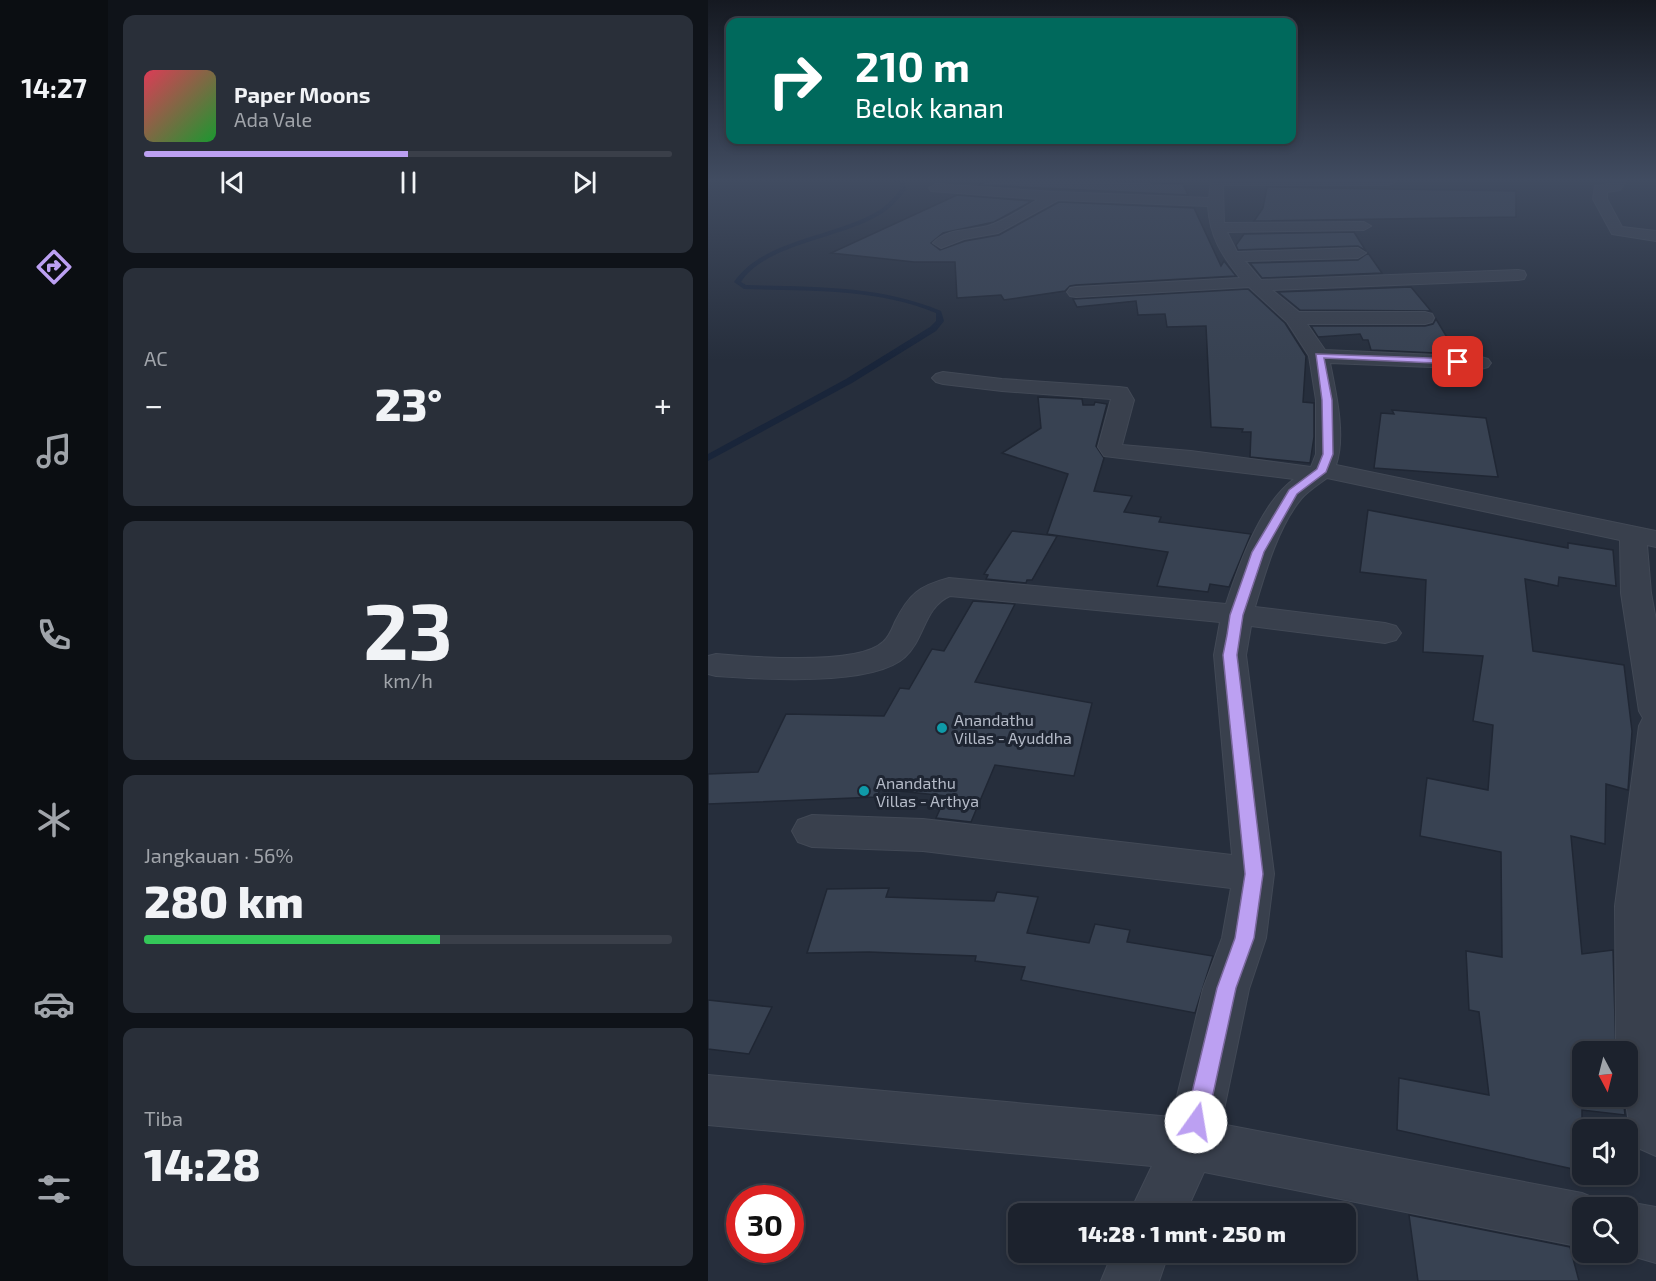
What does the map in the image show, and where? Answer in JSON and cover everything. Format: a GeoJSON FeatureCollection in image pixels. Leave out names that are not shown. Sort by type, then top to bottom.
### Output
{"type":"FeatureCollection","features":[{"type":"Feature","properties":{"kind":"street"},"geometry":{"type":"LineString","coordinates":[[941,243],[946,241]]}},
{"type":"Feature","properties":{"kind":"street"},"geometry":{"type":"LineString","coordinates":[[1162,1203],[1191,1144],[1226,988],[1244,938],[1254,874],[1230,655],[1237,615],[1258,552],[1284,505],[1293,492],[1319,472],[1328,454],[1327,400],[1319,356],[1294,318],[1255,284],[1232,257],[1228,241]]}},
{"type":"Feature","properties":{"kind":"street"},"geometry":{"type":"LineString","coordinates":[[1232,257],[1358,253]]}},
{"type":"Feature","properties":{"kind":"street"},"geometry":{"type":"LineString","coordinates":[[1076,292],[1518,275]]}},
{"type":"Feature","properties":{"kind":"street"},"geometry":{"type":"LineString","coordinates":[[1294,318],[1425,318]]}},
{"type":"Feature","properties":{"kind":"street"},"geometry":{"type":"LineString","coordinates":[[1319,356],[1481,363]]}},
{"type":"Feature","properties":{"kind":"street"},"geometry":{"type":"LineString","coordinates":[[943,378],[1002,385],[1119,393],[1123,400],[1110,447],[1112,451],[1319,472],[1644,537],[1636,593],[1656,711]]}},
{"type":"Feature","properties":{"kind":"street"},"geometry":{"type":"LineString","coordinates":[[716,665],[767,670],[852,665],[882,657],[893,651],[925,597],[935,589],[949,587],[1237,615],[1385,633]]}},
{"type":"Feature","properties":{"kind":"street"},"geometry":{"type":"LineString","coordinates":[[1656,726],[1640,1040],[1656,1130]]}},
{"type":"Feature","properties":{"kind":"street"},"geometry":{"type":"LineString","coordinates":[[812,831],[923,835],[1254,874]]}},
{"type":"Feature","properties":{"kind":"street"},"geometry":{"type":"LineString","coordinates":[[708,1100],[1191,1144],[1572,1218]]}},
{"type":"Feature","properties":{"kind":"street"},"geometry":{"type":"LineString","coordinates":[[1638,1231],[1656,1235]]}},
{"type":"Feature","properties":{"kind":"street"},"geometry":{"type":"LineString","coordinates":[[1130,1281],[1137,1263]]}},
{"type":"Feature","properties":{"kind":"building"},"geometry":{"type":"Polygon","coordinates":[[[858,241],[934,241],[931,243],[940,250],[966,241],[1209,241],[1221,266],[1224,261],[1236,276],[1076,285],[1070,286],[1065,291],[1004,300],[1001,295],[957,298],[955,262],[914,262],[831,253],[858,241]]]}},
{"type":"Feature","properties":{"kind":"building"},"geometry":{"type":"Polygon","coordinates":[[[1239,241],[1360,241],[1366,251],[1358,246],[1238,250],[1236,245],[1239,241]]]}},
{"type":"Feature","properties":{"kind":"building"},"geometry":{"type":"Polygon","coordinates":[[[1368,253],[1382,273],[1262,278],[1250,263],[1358,260],[1368,253]]]}},
{"type":"Feature","properties":{"kind":"building"},"geometry":{"type":"Polygon","coordinates":[[[1411,287],[1431,311],[1300,310],[1278,292],[1411,287]]]}},
{"type":"Feature","properties":{"kind":"building"},"geometry":{"type":"Polygon","coordinates":[[[1248,289],[1285,323],[1306,356],[1303,402],[1314,403],[1314,437],[1310,463],[1250,457],[1251,432],[1242,432],[1243,429],[1211,427],[1206,326],[1167,327],[1165,314],[1138,315],[1136,301],[1077,307],[1073,299],[1248,289]]]}},
{"type":"Feature","properties":{"kind":"building"},"geometry":{"type":"Polygon","coordinates":[[[1436,319],[1457,354],[1371,350],[1368,340],[1363,340],[1360,334],[1318,337],[1311,326],[1425,326],[1433,324],[1436,319]]]}},
{"type":"Feature","properties":{"kind":"building"},"geometry":{"type":"Polygon","coordinates":[[[1038,397],[1082,399],[1083,405],[1094,405],[1095,402],[1107,404],[1096,446],[1104,458],[1094,491],[1132,496],[1124,512],[1161,517],[1159,522],[1251,534],[1229,587],[1210,584],[1208,592],[1157,586],[1168,552],[1047,534],[1068,474],[1002,453],[1041,428],[1038,397]]]}},
{"type":"Feature","properties":{"kind":"building"},"geometry":{"type":"Polygon","coordinates":[[[1392,410],[1486,418],[1498,477],[1374,468],[1381,413],[1394,414],[1392,410]]]}},
{"type":"Feature","properties":{"kind":"building"},"geometry":{"type":"Polygon","coordinates":[[[1368,510],[1568,548],[1568,543],[1613,550],[1616,586],[1559,577],[1558,586],[1525,579],[1533,651],[1624,665],[1632,731],[1628,790],[1606,784],[1605,844],[1571,836],[1582,954],[1613,950],[1616,1041],[1572,1041],[1572,1107],[1624,1107],[1625,1115],[1582,1110],[1582,1119],[1572,1119],[1572,1169],[1397,1130],[1399,1078],[1489,1095],[1479,1012],[1469,1010],[1466,951],[1502,957],[1501,852],[1420,836],[1427,778],[1488,790],[1493,725],[1473,721],[1483,656],[1423,652],[1426,580],[1360,572],[1368,510]]]}},
{"type":"Feature","properties":{"kind":"building"},"geometry":{"type":"Polygon","coordinates":[[[1012,531],[1057,536],[1032,580],[1027,580],[1026,583],[986,579],[988,575],[984,574],[1012,531]]]}},
{"type":"Feature","properties":{"kind":"building"},"geometry":{"type":"Polygon","coordinates":[[[973,601],[1015,604],[975,682],[1092,703],[1074,776],[995,765],[971,822],[936,818],[946,796],[880,789],[877,797],[708,804],[708,774],[758,772],[786,714],[884,716],[900,688],[909,689],[932,649],[944,651],[973,601]]]}},
{"type":"Feature","properties":{"kind":"building"},"geometry":{"type":"Polygon","coordinates":[[[889,888],[886,897],[994,901],[997,892],[1038,897],[1027,933],[1089,943],[1095,924],[1130,930],[1127,942],[1213,956],[1195,1013],[1021,980],[1025,967],[975,961],[976,956],[869,952],[807,953],[827,889],[889,888]]]}},
{"type":"Feature","properties":{"kind":"building"},"geometry":{"type":"Polygon","coordinates":[[[708,1000],[772,1007],[749,1054],[708,1049],[708,1000]]]}},
{"type":"Feature","properties":{"kind":"building"},"geometry":{"type":"Polygon","coordinates":[[[1409,1215],[1570,1247],[1572,1263],[1574,1263],[1579,1281],[1418,1281],[1409,1215]]]}},
{"type":"Feature","properties":{"kind":"waterway"},"geometry":{"type":"LineString","coordinates":[[708,458],[849,381],[933,329],[940,321],[939,312],[896,298],[817,289],[744,287],[737,282],[744,271],[759,261],[808,241]]}},
{"type":"Feature","properties":{"kind":"place","name":"Anandathu Villas - Ayuddha"},"geometry":{"type":"Point","coordinates":[942,728]}},
{"type":"Feature","properties":{"kind":"place","name":"Anandathu Villas - Arthya"},"geometry":{"type":"Point","coordinates":[864,791]}},
{"type":"Feature","properties":{"kind":"route"},"geometry":{"type":"LineString","coordinates":[[1196,1122],[1226,988],[1244,938],[1254,874],[1230,655],[1233,635],[1237,615],[1258,552],[1293,492],[1322,470],[1328,454],[1327,400],[1319,356],[1458,362]]}}]}
